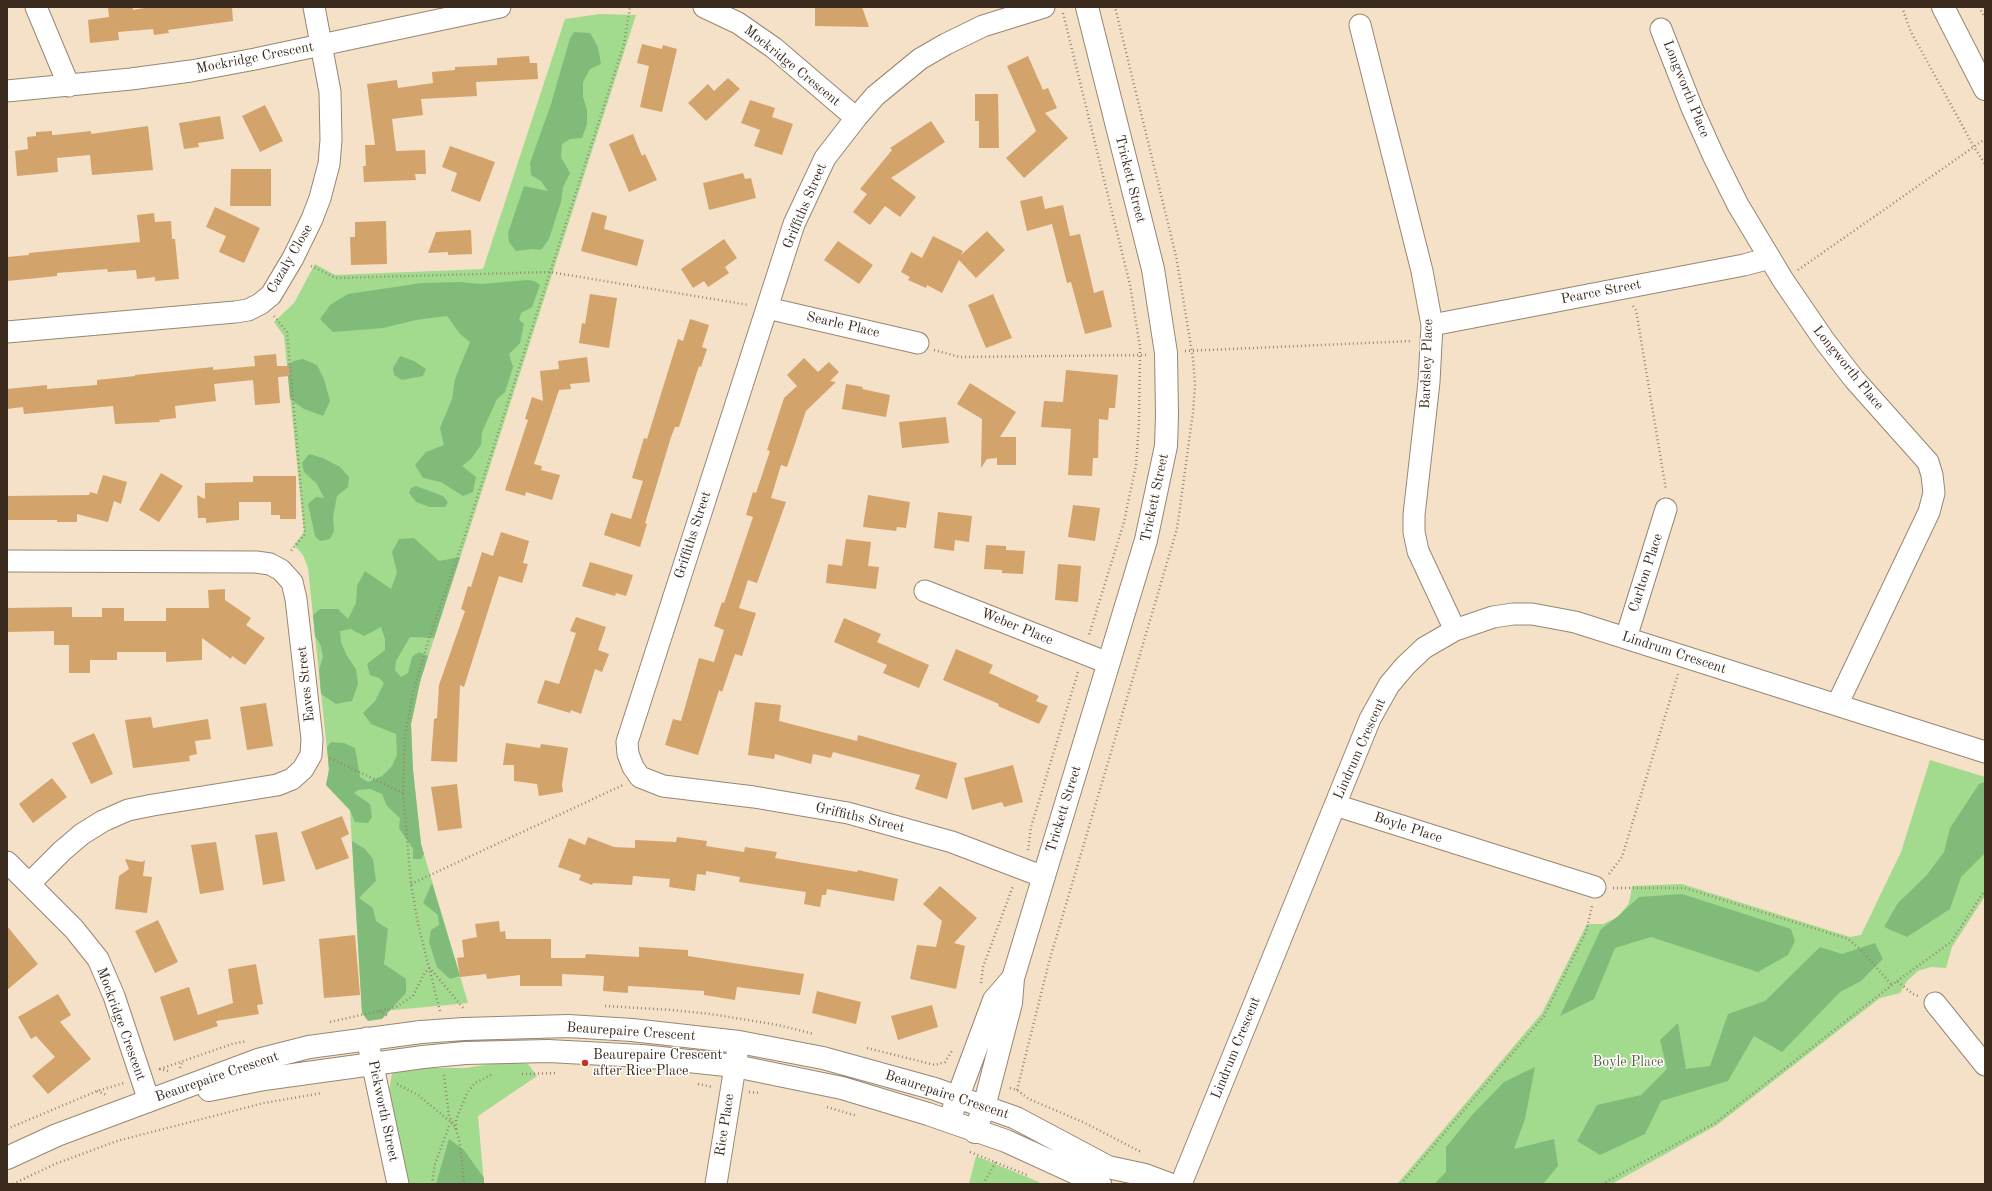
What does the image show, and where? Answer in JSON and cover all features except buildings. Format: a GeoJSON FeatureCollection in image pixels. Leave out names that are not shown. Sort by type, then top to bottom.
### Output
{"type":"FeatureCollection","features":[{"type":"Feature","properties":{"kind":"street"},"geometry":{"type":"LineString","coordinates":[[36,7],[69,86]]}},
{"type":"Feature","properties":{"kind":"street","name":"Cazaly Close"},"geometry":{"type":"LineString","coordinates":[[7,332],[235,312],[248,310],[260,304],[271,295],[293,258],[318,205],[329,164],[332,116],[330,92],[314,7]]}},
{"type":"Feature","properties":{"kind":"street","name":"Mockridge Crescent"},"geometry":{"type":"LineString","coordinates":[[7,91],[69,86],[191,70],[322,45],[500,7]]}},
{"type":"Feature","properties":{"kind":"street","name":"Mockridge Crescent"},"geometry":{"type":"LineString","coordinates":[[704,7],[738,23],[774,48],[856,118]]}},
{"type":"Feature","properties":{"kind":"street","name":"Griffiths Street"},"geometry":{"type":"LineString","coordinates":[[1044,7],[982,26],[920,59],[875,96],[825,158],[808,191],[794,224],[628,732],[627,742],[628,754],[633,767],[640,777],[663,786],[754,797],[848,813],[952,842],[1044,877]]}},
{"type":"Feature","properties":{"kind":"street","name":"Trickett Street"},"geometry":{"type":"LineString","coordinates":[[975,1132],[984,1107],[1011,1003],[1013,978],[1146,540],[1166,446],[1166,353],[1153,269],[1087,7]]}},
{"type":"Feature","properties":{"kind":"street"},"geometry":{"type":"LineString","coordinates":[[1944,7],[1985,90]]}},
{"type":"Feature","properties":{"kind":"street","name":"Bardsley Place"},"geometry":{"type":"LineString","coordinates":[[1360,25],[1422,271],[1431,332],[1428,382],[1414,515],[1414,532],[1418,552],[1455,630]]}},
{"type":"Feature","properties":{"kind":"street","name":"Longworth Place"},"geometry":{"type":"LineString","coordinates":[[1661,29],[1692,108],[1714,158],[1738,205],[1783,280],[1824,340],[1854,379],[1928,462],[1932,475],[1934,493],[1929,512],[1837,705]]}},
{"type":"Feature","properties":{"kind":"street","name":"Pearce Street"},"geometry":{"type":"LineString","coordinates":[[1431,332],[1626,287],[1744,265],[1770,258]]}},
{"type":"Feature","properties":{"kind":"street","name":"Searle Place"},"geometry":{"type":"LineString","coordinates":[[767,308],[918,343]]}},
{"type":"Feature","properties":{"kind":"street","name":"Carlton Place"},"geometry":{"type":"LineString","coordinates":[[1626,638],[1666,509]]}},
{"type":"Feature","properties":{"kind":"street"},"geometry":{"type":"LineString","coordinates":[[7,561],[256,562],[270,564],[281,570]]}},
{"type":"Feature","properties":{"kind":"street","name":"Eaves Street"},"geometry":{"type":"LineString","coordinates":[[281,570],[292,582],[296,598],[312,739],[311,755]]}},
{"type":"Feature","properties":{"kind":"street","name":"Weber Place"},"geometry":{"type":"LineString","coordinates":[[925,591],[1108,663]]}},
{"type":"Feature","properties":{"kind":"street","name":"Lindrum Crescent"},"geometry":{"type":"LineString","coordinates":[[1182,1184],[1370,718],[1389,685],[1405,666],[1424,648],[1455,630],[1493,617],[1532,614],[1576,622],[1985,752]]}},
{"type":"Feature","properties":{"kind":"street"},"geometry":{"type":"LineString","coordinates":[[29,884],[62,851],[82,834],[103,821],[128,810],[277,785],[292,779],[304,768],[311,755]]}},
{"type":"Feature","properties":{"kind":"street","name":"Boyle Place"},"geometry":{"type":"LineString","coordinates":[[1335,805],[1595,887]]}},
{"type":"Feature","properties":{"kind":"street","name":"Mockridge Crescent"},"geometry":{"type":"LineString","coordinates":[[7,862],[74,929],[98,959],[114,996],[149,1101]]}},
{"type":"Feature","properties":{"kind":"street","name":"Trickett Street"},"geometry":{"type":"LineString","coordinates":[[949,1122],[994,1000],[1013,978]]}},
{"type":"Feature","properties":{"kind":"street"},"geometry":{"type":"LineString","coordinates":[[1935,1003],[1985,1065]]}},
{"type":"Feature","properties":{"kind":"street","name":"Beaurepaire Crescent"},"geometry":{"type":"LineString","coordinates":[[7,1158],[57,1135],[258,1060],[309,1048],[367,1038],[421,1032],[464,1028],[568,1026],[632,1030],[739,1042],[823,1058],[935,1089],[1016,1118],[1108,1168],[1145,1175],[1169,1184]]}},
{"type":"Feature","properties":{"kind":"street","name":"Pickworth Street"},"geometry":{"type":"LineString","coordinates":[[367,1038],[398,1184]]}},
{"type":"Feature","properties":{"kind":"street","name":"Rice Place"},"geometry":{"type":"LineString","coordinates":[[716,1184],[739,1042]]}},
{"type":"Feature","properties":{"kind":"street","name":"Beaurepaire Crescent"},"geometry":{"type":"LineString","coordinates":[[149,1101],[264,1079],[372,1063],[465,1053],[548,1051],[642,1056],[735,1066],[842,1088],[1006,1141],[1100,1184]]}},
{"type":"Feature","properties":{"kind":"path"},"geometry":{"type":"LineString","coordinates":[[440,1018],[439,1003],[418,924],[411,884],[403,793],[405,736],[414,689],[428,642],[624,44],[630,7]]}},
{"type":"Feature","properties":{"kind":"path"},"geometry":{"type":"LineString","coordinates":[[1028,850],[1031,827],[1124,522],[1136,465],[1139,423],[1140,355],[1138,330],[1130,285],[1061,7]]}},
{"type":"Feature","properties":{"kind":"path"},"geometry":{"type":"LineString","coordinates":[[1115,7],[1176,256],[1192,350],[1195,385],[1193,412],[1177,529],[1049,962],[1017,1090],[1026,1098],[1085,1123],[1146,1154]]}},
{"type":"Feature","properties":{"kind":"path"},"geometry":{"type":"LineString","coordinates":[[1902,7],[1911,32],[1974,147],[1985,164]]}},
{"type":"Feature","properties":{"kind":"path"},"geometry":{"type":"LineString","coordinates":[[1979,7],[1985,18]]}},
{"type":"Feature","properties":{"kind":"path"},"geometry":{"type":"LineString","coordinates":[[1783,280],[1985,139]]}},
{"type":"Feature","properties":{"kind":"path"},"geometry":{"type":"LineString","coordinates":[[293,258],[336,278],[550,272],[767,308]]}},
{"type":"Feature","properties":{"kind":"path"},"geometry":{"type":"LineString","coordinates":[[1626,287],[1628,297],[1636,310],[1665,486],[1666,509]]}},
{"type":"Feature","properties":{"kind":"path"},"geometry":{"type":"LineString","coordinates":[[260,304],[269,311],[287,332],[305,534],[286,556],[281,570]]}},
{"type":"Feature","properties":{"kind":"path"},"geometry":{"type":"LineString","coordinates":[[1192,350],[1431,332]]}},
{"type":"Feature","properties":{"kind":"path"},"geometry":{"type":"LineString","coordinates":[[918,343],[939,352],[960,356],[1140,355]]}},
{"type":"Feature","properties":{"kind":"path"},"geometry":{"type":"LineString","coordinates":[[1401,1184],[1544,1016],[1586,932],[1595,887],[1613,870],[1622,857],[1666,717],[1683,656]]}},
{"type":"Feature","properties":{"kind":"path"},"geometry":{"type":"LineString","coordinates":[[311,755],[323,759],[326,756],[403,793]]}},
{"type":"Feature","properties":{"kind":"path"},"geometry":{"type":"LineString","coordinates":[[411,884],[640,777]]}},
{"type":"Feature","properties":{"kind":"path"},"geometry":{"type":"LineString","coordinates":[[981,990],[983,967],[1015,883]]}},
{"type":"Feature","properties":{"kind":"path"},"geometry":{"type":"LineString","coordinates":[[1595,887],[1620,889],[1685,888],[1848,939],[1860,949],[1892,985]]}},
{"type":"Feature","properties":{"kind":"path"},"geometry":{"type":"LineString","coordinates":[[1602,1184],[1714,1123],[1892,985],[1951,942],[1985,890]]}},
{"type":"Feature","properties":{"kind":"path"},"geometry":{"type":"LineString","coordinates":[[430,968],[464,1007]]}},
{"type":"Feature","properties":{"kind":"path"},"geometry":{"type":"LineString","coordinates":[[1898,981],[1913,994],[1935,1003]]}},
{"type":"Feature","properties":{"kind":"path"},"geometry":{"type":"LineString","coordinates":[[623,1006],[711,1014],[770,1023],[816,1035]]}},
{"type":"Feature","properties":{"kind":"path"},"geometry":{"type":"LineString","coordinates":[[862,1046],[935,1065],[945,1062],[955,1044]]}},
{"type":"Feature","properties":{"kind":"path"},"geometry":{"type":"LineString","coordinates":[[444,1072],[449,1116],[456,1129]]}},
{"type":"Feature","properties":{"kind":"path"},"geometry":{"type":"LineString","coordinates":[[516,1074],[561,1073]]}},
{"type":"Feature","properties":{"kind":"path"},"geometry":{"type":"LineString","coordinates":[[464,1184],[456,1120],[467,1093],[475,1083],[491,1074],[496,1074]]}},
{"type":"Feature","properties":{"kind":"path"},"geometry":{"type":"LineString","coordinates":[[7,1129],[97,1091],[127,1082]]}},
{"type":"Feature","properties":{"kind":"path"},"geometry":{"type":"LineString","coordinates":[[393,1082],[418,1095],[452,1123]]}},
{"type":"Feature","properties":{"kind":"path"},"geometry":{"type":"LineString","coordinates":[[13,1184],[55,1164],[117,1141],[264,1103],[325,1093]]}},
{"type":"Feature","properties":{"kind":"path"},"geometry":{"type":"LineString","coordinates":[[824,1106],[862,1117]]}},
{"type":"Feature","properties":{"kind":"path"},"geometry":{"type":"LineString","coordinates":[[432,1184],[435,1164],[449,1126],[452,1123]]}},
{"type":"Feature","properties":{"kind":"path"},"geometry":{"type":"LineString","coordinates":[[983,1184],[996,1162],[1030,1176]]}},
{"type":"Feature","properties":{"kind":"green space"},"geometry":{"type":"Polygon","coordinates":[[[600,14],[636,15],[420,682],[411,724],[413,770],[421,844],[468,1003],[362,1013],[350,811],[326,785],[329,769],[308,568],[303,555],[294,545],[304,532],[284,336],[274,322],[294,303],[315,264],[335,275],[483,269],[565,19],[600,14]]]}},
{"type":"Feature","properties":{"kind":"green space"},"geometry":{"type":"Polygon","coordinates":[[[574,32],[590,33],[598,47],[601,64],[590,69],[583,82],[583,97],[587,110],[587,124],[582,138],[570,139],[562,144],[561,157],[570,173],[563,187],[561,202],[549,239],[541,250],[533,249],[516,251],[509,242],[508,233],[524,186],[548,191],[541,181],[531,175],[530,163],[551,104],[570,38],[574,32]]]}},
{"type":"Feature","properties":{"kind":"green space"},"geometry":{"type":"Polygon","coordinates":[[[528,280],[534,281],[540,285],[532,307],[521,313],[519,320],[524,324],[520,343],[509,354],[513,367],[505,392],[497,399],[482,432],[481,445],[471,459],[462,466],[476,477],[473,492],[463,496],[441,482],[423,478],[415,465],[426,452],[444,445],[440,428],[452,399],[455,379],[470,342],[460,334],[447,316],[416,320],[383,328],[333,332],[320,319],[330,305],[348,294],[422,283],[460,282],[481,284],[528,280]]]}},
{"type":"Feature","properties":{"kind":"green space"},"geometry":{"type":"Polygon","coordinates":[[[400,356],[414,361],[426,369],[423,376],[402,380],[394,375],[393,368],[400,356]]]}},
{"type":"Feature","properties":{"kind":"green space"},"geometry":{"type":"Polygon","coordinates":[[[303,359],[317,365],[324,379],[330,401],[323,416],[304,409],[290,399],[287,365],[294,361],[303,359]]]}},
{"type":"Feature","properties":{"kind":"green space"},"geometry":{"type":"Polygon","coordinates":[[[309,454],[323,458],[340,467],[349,477],[348,487],[337,496],[333,517],[334,531],[330,539],[320,541],[315,536],[308,504],[316,497],[324,498],[317,484],[304,472],[302,463],[309,454]]]}},
{"type":"Feature","properties":{"kind":"green space"},"geometry":{"type":"Polygon","coordinates":[[[416,486],[443,496],[448,502],[445,507],[430,507],[416,502],[409,493],[411,488],[416,486]]]}},
{"type":"Feature","properties":{"kind":"green space"},"geometry":{"type":"Polygon","coordinates":[[[414,538],[439,561],[460,557],[434,638],[410,637],[396,661],[395,670],[401,677],[408,673],[412,657],[419,652],[428,656],[420,682],[411,724],[413,770],[421,844],[424,854],[421,859],[413,859],[413,849],[399,828],[400,818],[387,806],[382,794],[370,789],[358,790],[354,793],[370,804],[372,817],[368,823],[355,822],[350,810],[326,785],[329,770],[327,747],[331,742],[344,743],[355,748],[360,777],[368,782],[382,776],[392,766],[397,755],[396,734],[371,724],[363,713],[375,701],[384,683],[379,678],[370,675],[367,664],[385,650],[385,639],[381,627],[364,636],[351,629],[340,631],[341,642],[347,656],[356,669],[358,684],[352,701],[336,704],[321,694],[319,670],[323,657],[321,646],[315,636],[313,615],[320,609],[338,609],[348,619],[356,603],[357,586],[365,571],[391,589],[397,573],[392,552],[399,539],[414,538]]]}},
{"type":"Feature","properties":{"kind":"green space"},"geometry":{"type":"Polygon","coordinates":[[[1930,760],[1985,777],[1985,896],[1952,947],[1946,968],[1931,967],[1918,971],[1907,981],[1900,993],[1880,998],[1717,1125],[1612,1184],[1397,1184],[1542,1013],[1587,924],[1603,924],[1618,917],[1629,903],[1632,886],[1682,884],[1850,937],[1861,935],[1901,852],[1930,760]]]}},
{"type":"Feature","properties":{"kind":"green space"},"geometry":{"type":"Polygon","coordinates":[[[1985,782],[1985,853],[1961,877],[1950,909],[1907,937],[1884,927],[1898,903],[1926,876],[1944,852],[1950,828],[1979,784],[1985,782]]]}},
{"type":"Feature","properties":{"kind":"green space"},"geometry":{"type":"Polygon","coordinates":[[[352,841],[365,849],[373,859],[376,881],[359,898],[373,908],[376,921],[388,929],[384,964],[406,979],[406,993],[382,1019],[368,1021],[362,1013],[352,841]]]}},
{"type":"Feature","properties":{"kind":"green space"},"geometry":{"type":"Polygon","coordinates":[[[432,883],[460,976],[450,979],[437,967],[429,942],[431,930],[439,925],[438,915],[423,903],[432,883]]]}},
{"type":"Feature","properties":{"kind":"green space"},"geometry":{"type":"Polygon","coordinates":[[[1682,894],[1791,929],[1795,941],[1788,955],[1758,972],[1651,937],[1615,948],[1594,999],[1560,1016],[1601,929],[1639,897],[1682,894]]]}},
{"type":"Feature","properties":{"kind":"green space"},"geometry":{"type":"Polygon","coordinates":[[[1875,943],[1883,959],[1861,981],[1840,992],[1782,1052],[1754,1036],[1728,1081],[1661,1101],[1645,1134],[1600,1155],[1577,1141],[1597,1105],[1641,1095],[1667,1069],[1660,1040],[1678,1023],[1686,1069],[1710,1066],[1728,1014],[1765,1001],[1820,947],[1842,954],[1875,943]]]}},
{"type":"Feature","properties":{"kind":"green space"},"geometry":{"type":"Polygon","coordinates":[[[502,1062],[528,1064],[537,1076],[478,1116],[484,1184],[406,1184],[388,1097],[392,1073],[424,1068],[466,1068],[502,1062]]]}},
{"type":"Feature","properties":{"kind":"green space"},"geometry":{"type":"Polygon","coordinates":[[[1535,1067],[1525,1119],[1514,1149],[1554,1139],[1558,1166],[1543,1184],[1434,1184],[1446,1172],[1446,1147],[1473,1114],[1504,1082],[1535,1067]]]}},
{"type":"Feature","properties":{"kind":"green space"},"geometry":{"type":"Polygon","coordinates":[[[449,1139],[464,1150],[484,1178],[484,1184],[436,1184],[449,1139]]]}},
{"type":"Feature","properties":{"kind":"green space"},"geometry":{"type":"Polygon","coordinates":[[[976,1156],[1039,1182],[1039,1184],[969,1184],[976,1156]]]}},
{"type":"Feature","properties":{"kind":"place","name":"Beaurepaire Crescent after Rice Place"},"geometry":{"type":"Point","coordinates":[585,1063]}}]}
